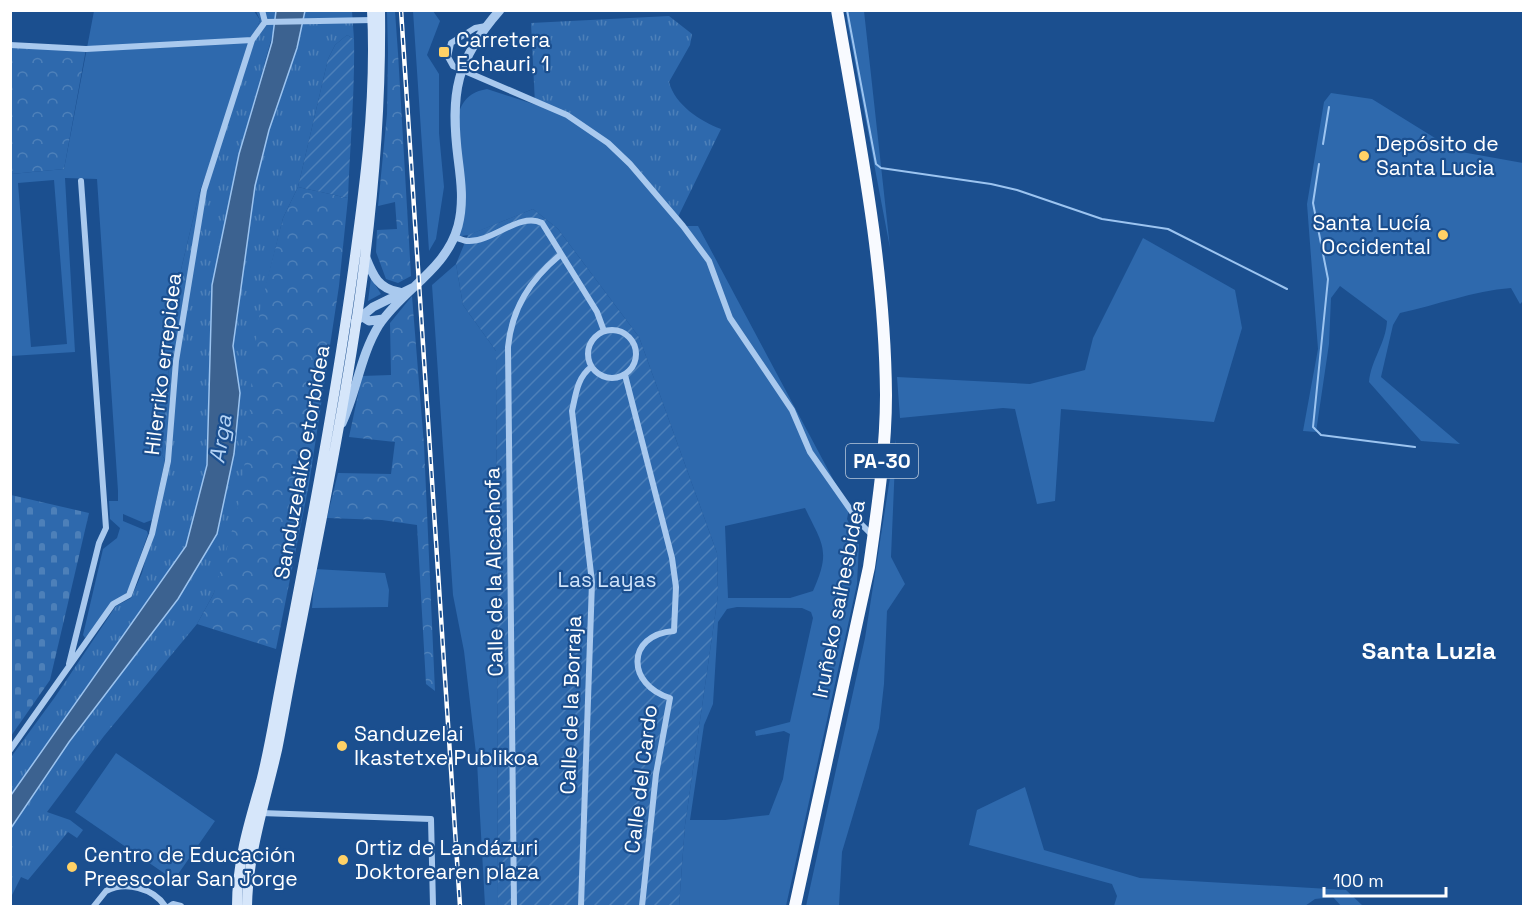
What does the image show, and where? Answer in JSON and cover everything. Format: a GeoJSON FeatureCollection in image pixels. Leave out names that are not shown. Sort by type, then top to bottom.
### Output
{"type":"FeatureCollection","features":[{"type":"Feature","properties":{"kind":"highway","name":"Iruñeko saihesbidea"},"geometry":{"type":"LineString","coordinates":[[795,906],[873,537],[886,398],[884,328],[870,203],[837,10]]}},
{"type":"Feature","properties":{"kind":"main road","name":"Sanduzelaiko etorbidea"},"geometry":{"type":"LineString","coordinates":[[248,906],[248,877],[277,748],[334,429],[360,214],[372,90],[376,16]]}},
{"type":"Feature","properties":{"kind":"main road","name":"Sanduzelaiko etorbidea"},"geometry":{"type":"LineString","coordinates":[[237,906],[239,865],[246,830],[269,747],[359,317],[378,119],[376,16]]}},
{"type":"Feature","properties":{"kind":"street"},"geometry":{"type":"LineString","coordinates":[[262,10],[265,22],[340,20],[376,16]]}},
{"type":"Feature","properties":{"kind":"street"},"geometry":{"type":"LineString","coordinates":[[334,429],[348,410],[363,356],[386,316],[442,259],[454,237],[461,210],[462,190],[455,125],[461,70],[473,44],[500,10]]}},
{"type":"Feature","properties":{"kind":"street","name":"Hilerriko errepidea"},"geometry":{"type":"LineString","coordinates":[[10,750],[113,604],[129,595],[152,534],[168,461],[176,361],[204,190],[252,40],[265,22]]}},
{"type":"Feature","properties":{"kind":"street"},"geometry":{"type":"LineString","coordinates":[[486,26],[475,28],[451,43],[448,57],[453,66],[532,99],[588,128],[630,164],[709,261],[730,318],[792,410],[810,452],[859,522],[873,537]]}},
{"type":"Feature","properties":{"kind":"street"},"geometry":{"type":"LineString","coordinates":[[10,45],[86,49],[252,40]]}},
{"type":"Feature","properties":{"kind":"street","name":"Hilerriko errepidea"},"geometry":{"type":"LineString","coordinates":[[68,670],[99,543],[106,528],[81,182]]}},
{"type":"Feature","properties":{"kind":"street"},"geometry":{"type":"LineString","coordinates":[[360,214],[361,239],[353,305],[359,317],[369,321],[386,316]]}},
{"type":"Feature","properties":{"kind":"street"},"geometry":{"type":"LineString","coordinates":[[454,237],[468,241],[534,219],[542,223],[597,312],[604,331]]}},
{"type":"Feature","properties":{"kind":"street","name":"Calle de la Alcachofa"},"geometry":{"type":"LineString","coordinates":[[514,906],[508,347],[515,313],[525,291],[538,274],[560,255]]}},
{"type":"Feature","properties":{"kind":"street"},"geometry":{"type":"LineString","coordinates":[[366,258],[371,272],[387,299],[386,316]]}},
{"type":"Feature","properties":{"kind":"street"},"geometry":{"type":"LineString","coordinates":[[381,286],[399,292]]}},
{"type":"Feature","properties":{"kind":"street"},"geometry":{"type":"LineString","coordinates":[[359,317],[399,292],[414,287]]}},
{"type":"Feature","properties":{"kind":"street"},"geometry":{"type":"LineString","coordinates":[[619,330],[626,334],[635,346],[636,360],[625,375],[610,379],[602,377],[591,367],[587,353],[589,346],[597,334],[604,331],[619,330]]}},
{"type":"Feature","properties":{"kind":"street","name":"Calle de la Borraja"},"geometry":{"type":"LineString","coordinates":[[581,906],[592,582],[573,411],[577,386],[584,372],[591,367]]}},
{"type":"Feature","properties":{"kind":"street","name":"Calle del Cardo"},"geometry":{"type":"LineString","coordinates":[[625,375],[672,558],[676,587],[674,631],[663,632],[647,640],[642,645],[638,662],[646,686],[670,698],[656,774],[642,906]]}},
{"type":"Feature","properties":{"kind":"street"},"geometry":{"type":"LineString","coordinates":[[261,813],[431,819],[433,906]]}},
{"type":"Feature","properties":{"kind":"street"},"geometry":{"type":"LineString","coordinates":[[94,906],[103,893],[113,888],[142,889],[155,894],[165,906]]}},
{"type":"Feature","properties":{"kind":"street"},"geometry":{"type":"LineString","coordinates":[[170,906],[181,906]]}},
{"type":"Feature","properties":{"kind":"green space"},"geometry":{"type":"Polygon","coordinates":[[[94,11],[254,11],[260,20],[199,194],[174,299],[162,455],[165,460],[152,520],[144,523],[123,514],[123,521],[147,531],[148,534],[128,591],[85,638],[83,635],[103,549],[117,538],[120,528],[110,519],[109,501],[118,501],[118,491],[97,179],[65,178],[75,352],[11,356],[11,174],[64,169],[94,11]],[[54,180],[18,183],[31,347],[67,344],[54,180]]]}},
{"type":"Feature","properties":{"kind":"green space"},"geometry":{"type":"Polygon","coordinates":[[[256,11],[276,11],[277,19],[239,154],[212,285],[207,465],[186,546],[11,795],[11,757],[55,697],[116,606],[131,598],[142,573],[169,466],[162,455],[174,299],[199,194],[205,185],[260,20],[256,11]]]}},
{"type":"Feature","properties":{"kind":"green space"},"geometry":{"type":"Polygon","coordinates":[[[305,11],[352,11],[354,39],[347,35],[335,45],[328,59],[298,187],[283,218],[260,310],[252,371],[248,442],[237,513],[214,593],[197,624],[104,736],[47,812],[70,820],[83,830],[77,838],[68,832],[28,880],[21,877],[11,897],[11,828],[69,742],[178,600],[240,393],[233,346],[255,186],[269,130],[297,48],[305,11]]]}},
{"type":"Feature","properties":{"kind":"green space"},"geometry":{"type":"Polygon","coordinates":[[[387,11],[395,11],[398,53],[388,53],[387,11]]]}},
{"type":"Feature","properties":{"kind":"green space"},"geometry":{"type":"Polygon","coordinates":[[[413,11],[433,11],[440,21],[427,55],[439,74],[439,133],[444,187],[436,239],[429,251],[413,11]]]}},
{"type":"Feature","properties":{"kind":"green space"},"geometry":{"type":"Polygon","coordinates":[[[846,11],[864,11],[890,248],[847,21],[846,11]]]}},
{"type":"Feature","properties":{"kind":"green space"},"geometry":{"type":"Polygon","coordinates":[[[669,16],[692,34],[690,45],[669,82],[672,90],[689,111],[721,129],[677,219],[608,143],[567,115],[535,104],[531,23],[669,16]]]}},
{"type":"Feature","properties":{"kind":"green space"},"geometry":{"type":"Polygon","coordinates":[[[347,35],[354,39],[348,198],[298,187],[328,59],[335,45],[347,35]]]}},
{"type":"Feature","properties":{"kind":"green space"},"geometry":{"type":"Polygon","coordinates":[[[11,45],[86,49],[64,169],[11,174],[11,45]]]}},
{"type":"Feature","properties":{"kind":"green space"},"geometry":{"type":"Polygon","coordinates":[[[388,53],[398,53],[411,276],[398,283],[386,279],[376,252],[377,230],[397,229],[395,202],[378,206],[387,114],[388,53]]]}},
{"type":"Feature","properties":{"kind":"green space"},"geometry":{"type":"Polygon","coordinates":[[[487,89],[567,115],[608,143],[683,226],[698,226],[849,509],[847,519],[859,544],[857,584],[786,906],[679,906],[685,825],[718,595],[717,553],[639,337],[558,229],[533,209],[469,235],[454,237],[462,191],[458,117],[463,104],[472,94],[487,89]],[[805,508],[725,526],[728,598],[790,598],[813,591],[819,577],[823,557],[820,540],[805,508]],[[737,607],[727,609],[718,622],[713,704],[704,725],[690,820],[725,820],[769,815],[783,779],[790,734],[784,731],[756,736],[755,731],[790,722],[813,618],[811,612],[802,608],[737,607]]]}},
{"type":"Feature","properties":{"kind":"green space"},"geometry":{"type":"Polygon","coordinates":[[[1331,93],[1372,99],[1456,151],[1523,163],[1523,301],[1520,304],[1511,288],[1469,295],[1400,313],[1393,325],[1381,377],[1460,444],[1421,441],[1369,382],[1387,321],[1340,286],[1331,298],[1329,344],[1316,432],[1303,431],[1318,349],[1307,204],[1324,102],[1331,93]]]}},
{"type":"Feature","properties":{"kind":"green space"},"geometry":{"type":"Polygon","coordinates":[[[298,187],[348,198],[339,286],[309,484],[276,649],[197,624],[214,593],[254,330],[283,218],[298,187]]]}},
{"type":"Feature","properties":{"kind":"green space","name":"Las Layas"},"geometry":{"type":"Polygon","coordinates":[[[533,209],[558,229],[639,337],[717,553],[718,595],[685,825],[679,906],[498,906],[496,351],[463,305],[456,264],[468,235],[533,209]]]}},
{"type":"Feature","properties":{"kind":"green space"},"geometry":{"type":"Polygon","coordinates":[[[1143,238],[1235,290],[1242,328],[1214,422],[1061,409],[1055,501],[1037,504],[1015,409],[1003,408],[900,418],[897,377],[1030,384],[1085,370],[1093,338],[1143,238]]]}},
{"type":"Feature","properties":{"kind":"green space"},"geometry":{"type":"Polygon","coordinates":[[[456,264],[463,305],[496,351],[498,906],[485,906],[477,762],[464,651],[453,595],[432,285],[456,264]]]}},
{"type":"Feature","properties":{"kind":"green space"},"geometry":{"type":"Polygon","coordinates":[[[371,278],[381,294],[368,301],[371,278]]]}},
{"type":"Feature","properties":{"kind":"green space"},"geometry":{"type":"Polygon","coordinates":[[[412,296],[424,445],[435,691],[426,684],[417,525],[382,520],[327,518],[338,473],[391,474],[395,442],[349,437],[362,376],[391,375],[390,323],[412,296]]]}},
{"type":"Feature","properties":{"kind":"green space"},"geometry":{"type":"Polygon","coordinates":[[[896,439],[891,557],[905,584],[887,611],[884,684],[879,728],[842,852],[839,906],[806,906],[865,638],[896,439]]]}},
{"type":"Feature","properties":{"kind":"green space"},"geometry":{"type":"Polygon","coordinates":[[[11,495],[89,513],[50,680],[11,736],[11,495]]]}},
{"type":"Feature","properties":{"kind":"green space"},"geometry":{"type":"Polygon","coordinates":[[[315,569],[385,573],[389,590],[388,607],[312,608],[315,569]]]}},
{"type":"Feature","properties":{"kind":"green space"},"geometry":{"type":"Polygon","coordinates":[[[116,753],[215,821],[174,880],[75,812],[116,753]]]}},
{"type":"Feature","properties":{"kind":"green space"},"geometry":{"type":"Polygon","coordinates":[[[1025,787],[1044,850],[1140,878],[1346,890],[1363,906],[1341,906],[1333,897],[1315,899],[1305,906],[1114,906],[1117,896],[1112,884],[969,845],[977,810],[1025,787]]]}},
{"type":"Feature","properties":{"kind":"water","name":"Arga"},"geometry":{"type":"Polygon","coordinates":[[[276,11],[305,11],[297,48],[269,130],[255,186],[233,346],[240,393],[234,454],[217,534],[178,599],[69,742],[11,828],[11,795],[186,546],[207,465],[212,285],[239,154],[272,42],[276,11]]]}},
{"type":"Feature","properties":{"kind":"waterway"},"geometry":{"type":"LineString","coordinates":[[847,10],[876,164],[881,168],[991,184],[1017,190],[1102,219],[1168,229],[1287,289]]}},
{"type":"Feature","properties":{"kind":"waterway"},"geometry":{"type":"LineString","coordinates":[[1323,144],[1329,107]]}},
{"type":"Feature","properties":{"kind":"waterway"},"geometry":{"type":"LineString","coordinates":[[1319,164],[1313,203],[1328,279],[1313,427],[1321,435],[1415,447]]}},
{"type":"Feature","properties":{"kind":"railway"},"geometry":{"type":"LineString","coordinates":[[401,10],[460,906]]}},
{"type":"Feature","properties":{"kind":"place","name":"Carretera Echauri, 1"},"geometry":{"type":"Point","coordinates":[444,52]}},
{"type":"Feature","properties":{"kind":"place","name":"Depósito de Santa Lucia"},"geometry":{"type":"Point","coordinates":[1364,156]}},
{"type":"Feature","properties":{"kind":"place","name":"Santa Lucía Occidental"},"geometry":{"type":"Point","coordinates":[1443,235]}},
{"type":"Feature","properties":{"kind":"place","name":"Sanduzelai Ikastetxe Publikoa"},"geometry":{"type":"Point","coordinates":[342,746]}},
{"type":"Feature","properties":{"kind":"place","name":"Ortiz de Landázuri Doktorearen plaza"},"geometry":{"type":"Point","coordinates":[343,860]}},
{"type":"Feature","properties":{"kind":"place","name":"Centro de Educación Preescolar San Jorge"},"geometry":{"type":"Point","coordinates":[72,867]}},
{"type":"Feature","properties":{"kind":"district","name":"Santa Luzia"},"geometry":{"type":"Point","coordinates":[1429,651]}}]}
